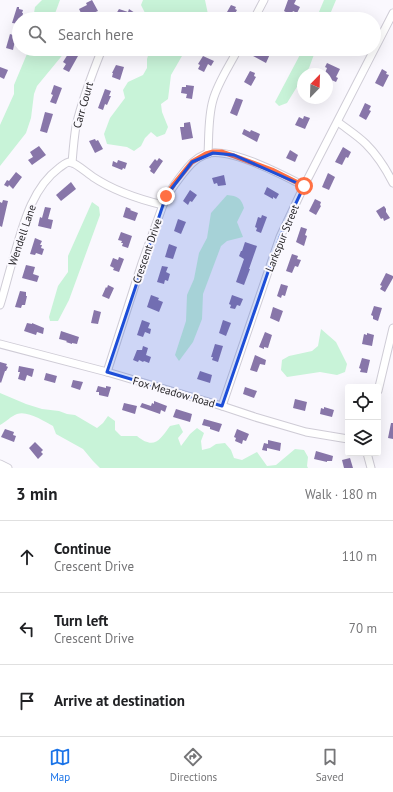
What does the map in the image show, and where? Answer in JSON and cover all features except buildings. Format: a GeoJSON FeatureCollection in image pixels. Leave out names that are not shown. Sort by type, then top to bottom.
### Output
{"type":"FeatureCollection","features":[{"type":"Feature","properties":{"kind":"street"},"geometry":{"type":"LineString","coordinates":[[258,12],[264,0]]}},
{"type":"Feature","properties":{"kind":"street","name":"Larkspur Street"},"geometry":{"type":"LineString","coordinates":[[381,37],[393,13]]}},
{"type":"Feature","properties":{"kind":"street","name":"Carr Court"},"geometry":{"type":"LineString","coordinates":[[72,163],[76,126],[99,56]]}},
{"type":"Feature","properties":{"kind":"street"},"geometry":{"type":"LineString","coordinates":[[208,154],[211,108],[220,84],[234,56]]}},
{"type":"Feature","properties":{"kind":"street","name":"Larkspur Street"},"geometry":{"type":"LineString","coordinates":[[222,406],[280,237],[304,186],[371,56]]}},
{"type":"Feature","properties":{"kind":"street"},"geometry":{"type":"LineString","coordinates":[[338,122],[373,151],[381,161],[393,183]]}},
{"type":"Feature","properties":{"kind":"street","name":"Crescent Drive"},"geometry":{"type":"LineString","coordinates":[[106,372],[166,196],[192,162],[213,152],[222,152],[272,170],[304,186]]}},
{"type":"Feature","properties":{"kind":"street","name":"Wendell Lane"},"geometry":{"type":"LineString","coordinates":[[0,305],[30,206],[45,182],[54,172],[65,163],[72,163]]}},
{"type":"Feature","properties":{"kind":"street"},"geometry":{"type":"LineString","coordinates":[[72,163],[100,182],[112,188],[125,194],[163,205]]}},
{"type":"Feature","properties":{"kind":"street"},"geometry":{"type":"LineString","coordinates":[[380,384],[393,328]]}},
{"type":"Feature","properties":{"kind":"street","name":"Fox Meadow Road"},"geometry":{"type":"LineString","coordinates":[[0,344],[106,372],[255,417],[310,432],[345,438]]}},
{"type":"Feature","properties":{"kind":"street"},"geometry":{"type":"LineString","coordinates":[[368,456],[371,468]]}},
{"type":"Feature","properties":{"kind":"street"},"geometry":{"type":"LineString","coordinates":[[0,464],[8,468]]}},
{"type":"Feature","properties":{"kind":"highlighted area"},"geometry":{"type":"Polygon","coordinates":[[[213,153],[234,155],[304,186],[280,237],[222,406],[107,372],[166,196],[192,162],[213,153]]]}},
{"type":"Feature","properties":{"kind":"green space"},"geometry":{"type":"Polygon","coordinates":[[[42,0],[60,0],[56,12],[34,12],[35,7],[42,0]]]}},
{"type":"Feature","properties":{"kind":"green space"},"geometry":{"type":"Polygon","coordinates":[[[143,0],[205,0],[208,12],[144,12],[141,5],[143,0]]]}},
{"type":"Feature","properties":{"kind":"green space"},"geometry":{"type":"Polygon","coordinates":[[[324,0],[336,0],[331,12],[319,12],[324,0]]]}},
{"type":"Feature","properties":{"kind":"green space"},"geometry":{"type":"Polygon","coordinates":[[[26,56],[62,56],[37,86],[34,94],[31,118],[26,133],[0,166],[0,125],[14,94],[14,85],[26,56]]]}},
{"type":"Feature","properties":{"kind":"green space"},"geometry":{"type":"Polygon","coordinates":[[[148,56],[182,56],[171,75],[168,99],[161,104],[162,112],[168,127],[165,134],[157,137],[151,132],[145,138],[141,146],[134,151],[127,147],[107,144],[104,134],[110,118],[125,98],[123,90],[128,82],[143,75],[147,68],[148,56]]]}},
{"type":"Feature","properties":{"kind":"green space"},"geometry":{"type":"Polygon","coordinates":[[[299,56],[313,56],[309,68],[297,68],[297,87],[287,103],[279,106],[275,102],[299,56]]]}},
{"type":"Feature","properties":{"kind":"green space"},"geometry":{"type":"Polygon","coordinates":[[[227,195],[238,198],[243,205],[244,208],[237,222],[243,237],[227,241],[221,246],[203,294],[202,319],[193,342],[179,361],[175,355],[186,321],[187,295],[194,279],[199,253],[207,238],[211,213],[227,195]]]}},
{"type":"Feature","properties":{"kind":"green space"},"geometry":{"type":"Polygon","coordinates":[[[92,202],[99,207],[100,215],[69,300],[58,321],[50,321],[49,317],[58,286],[68,272],[68,256],[92,202]]]}},
{"type":"Feature","properties":{"kind":"green space"},"geometry":{"type":"Polygon","coordinates":[[[321,329],[336,342],[347,364],[345,372],[337,375],[320,372],[287,377],[281,370],[282,360],[289,356],[312,351],[318,346],[321,329]]]}},
{"type":"Feature","properties":{"kind":"green space"},"geometry":{"type":"Polygon","coordinates":[[[0,393],[42,409],[75,415],[97,428],[108,416],[115,421],[115,430],[121,436],[137,436],[152,443],[160,439],[170,426],[179,424],[183,432],[178,438],[181,446],[190,434],[197,428],[204,433],[201,441],[202,450],[210,448],[216,444],[225,443],[231,450],[234,458],[242,460],[257,452],[267,466],[276,465],[295,449],[304,450],[308,457],[308,468],[100,468],[83,449],[56,434],[53,426],[26,413],[17,414],[0,425],[0,393]]]}},
{"type":"Feature","properties":{"kind":"route"},"geometry":{"type":"LineString","coordinates":[[166,196],[192,162],[206,154],[213,152],[222,152],[272,170],[304,186]]}}]}
